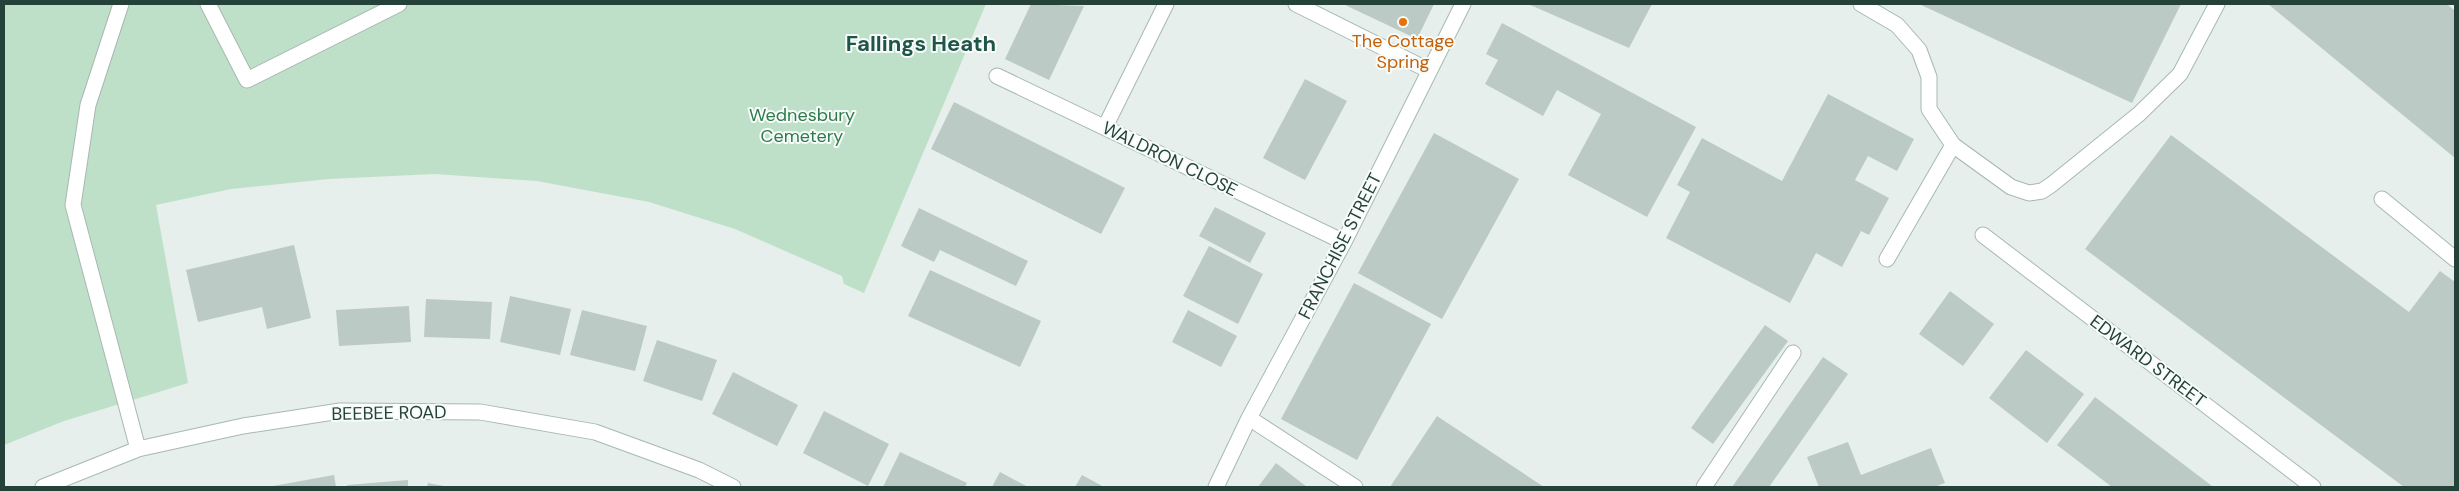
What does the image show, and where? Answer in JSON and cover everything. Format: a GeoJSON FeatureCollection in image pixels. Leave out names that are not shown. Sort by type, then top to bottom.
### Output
{"type":"FeatureCollection","features":[{"type":"Feature","properties":{"kind":"street"},"geometry":{"type":"LineString","coordinates":[[121,4],[88,105],[72,205],[138,449]]}},
{"type":"Feature","properties":{"kind":"street"},"geometry":{"type":"LineString","coordinates":[[208,4],[248,80],[399,4]]}},
{"type":"Feature","properties":{"kind":"street"},"geometry":{"type":"LineString","coordinates":[[1105,127],[1166,4]]}},
{"type":"Feature","properties":{"kind":"street"},"geometry":{"type":"LineString","coordinates":[[1296,4],[1428,70]]}},
{"type":"Feature","properties":{"kind":"street","name":"FRANCHISE STREET"},"geometry":{"type":"LineString","coordinates":[[1216,487],[1249,418],[1344,242],[1428,70],[1463,4]]}},
{"type":"Feature","properties":{"kind":"street"},"geometry":{"type":"LineString","coordinates":[[1861,4],[1897,25],[1919,50],[1929,77],[1930,109],[1952,145],[2012,187],[2029,193],[2042,191],[2139,114],[2180,74],[2217,4]]}},
{"type":"Feature","properties":{"kind":"street","name":"WALDRON CLOSE"},"geometry":{"type":"LineString","coordinates":[[997,76],[1344,242]]}},
{"type":"Feature","properties":{"kind":"street"},"geometry":{"type":"LineString","coordinates":[[1887,259],[1952,145]]}},
{"type":"Feature","properties":{"kind":"street"},"geometry":{"type":"LineString","coordinates":[[2382,199],[2455,259]]}},
{"type":"Feature","properties":{"kind":"street","name":"EDWARD STREET"},"geometry":{"type":"LineString","coordinates":[[1983,235],[2313,487]]}},
{"type":"Feature","properties":{"kind":"street"},"geometry":{"type":"LineString","coordinates":[[1704,487],[1793,352]]}},
{"type":"Feature","properties":{"kind":"street","name":"BEEBEE ROAD"},"geometry":{"type":"LineString","coordinates":[[43,487],[138,449],[244,426],[340,411],[480,412],[594,432],[699,470],[734,487]]}},
{"type":"Feature","properties":{"kind":"street"},"geometry":{"type":"LineString","coordinates":[[1249,418],[1355,487]]}},
{"type":"Feature","properties":{"kind":"green space","name":"Wednesbury Cemetery"},"geometry":{"type":"Polygon","coordinates":[[[4,4],[986,4],[864,293],[844,284],[842,276],[735,229],[649,202],[537,181],[435,174],[329,179],[231,189],[156,205],[188,383],[64,421],[4,445],[4,4]]]}},
{"type":"Feature","properties":{"kind":"building"},"geometry":{"type":"Polygon","coordinates":[[[1031,4],[1084,6],[1049,80],[1005,59],[1031,4]]]}},
{"type":"Feature","properties":{"kind":"building","name":"The Cottage Spring"},"geometry":{"type":"Polygon","coordinates":[[[1343,4],[1434,4],[1417,39],[1343,4]]]}},
{"type":"Feature","properties":{"kind":"building"},"geometry":{"type":"Polygon","coordinates":[[[1528,4],[1652,4],[1629,48],[1528,4]]]}},
{"type":"Feature","properties":{"kind":"building"},"geometry":{"type":"Polygon","coordinates":[[[1919,4],[2181,4],[2132,103],[1919,4]]]}},
{"type":"Feature","properties":{"kind":"building"},"geometry":{"type":"Polygon","coordinates":[[[2268,4],[2447,4],[2455,11],[2455,158],[2268,4]]]}},
{"type":"Feature","properties":{"kind":"building"},"geometry":{"type":"Polygon","coordinates":[[[1502,23],[1696,127],[1647,217],[1568,175],[1601,114],[1557,90],[1543,116],[1485,84],[1498,60],[1486,54],[1502,23]]]}},
{"type":"Feature","properties":{"kind":"building"},"geometry":{"type":"Polygon","coordinates":[[[1305,79],[1347,101],[1305,180],[1263,158],[1305,79]]]}},
{"type":"Feature","properties":{"kind":"building"},"geometry":{"type":"Polygon","coordinates":[[[1828,94],[1914,139],[1897,171],[1868,156],[1855,180],[1889,198],[1869,235],[1861,231],[1842,267],[1816,253],[1790,303],[1666,238],[1690,192],[1677,185],[1702,138],[1782,181],[1828,94]]]}},
{"type":"Feature","properties":{"kind":"building"},"geometry":{"type":"Polygon","coordinates":[[[954,102],[1125,188],[1101,234],[931,149],[954,102]]]}},
{"type":"Feature","properties":{"kind":"building"},"geometry":{"type":"Polygon","coordinates":[[[1434,133],[1519,179],[1442,319],[1358,273],[1434,133]]]}},
{"type":"Feature","properties":{"kind":"building"},"geometry":{"type":"Polygon","coordinates":[[[2171,135],[2409,312],[2440,271],[2455,282],[2455,487],[2404,487],[2085,249],[2171,135]]]}},
{"type":"Feature","properties":{"kind":"building"},"geometry":{"type":"Polygon","coordinates":[[[1215,207],[1266,233],[1250,263],[1199,236],[1215,207]]]}},
{"type":"Feature","properties":{"kind":"building"},"geometry":{"type":"Polygon","coordinates":[[[919,208],[1028,261],[1016,286],[940,250],[934,262],[901,246],[919,208]]]}},
{"type":"Feature","properties":{"kind":"building"},"geometry":{"type":"Polygon","coordinates":[[[294,245],[311,318],[267,329],[262,307],[198,322],[186,270],[294,245]]]}},
{"type":"Feature","properties":{"kind":"building"},"geometry":{"type":"Polygon","coordinates":[[[1209,246],[1263,274],[1238,324],[1183,296],[1209,246]]]}},
{"type":"Feature","properties":{"kind":"building"},"geometry":{"type":"Polygon","coordinates":[[[930,270],[1041,321],[1020,367],[908,316],[930,270]]]}},
{"type":"Feature","properties":{"kind":"building"},"geometry":{"type":"Polygon","coordinates":[[[1354,283],[1431,324],[1357,460],[1281,419],[1354,283]]]}},
{"type":"Feature","properties":{"kind":"building"},"geometry":{"type":"Polygon","coordinates":[[[1950,291],[1994,324],[1963,366],[1919,334],[1950,291]]]}},
{"type":"Feature","properties":{"kind":"building"},"geometry":{"type":"Polygon","coordinates":[[[510,296],[571,309],[560,355],[500,342],[510,296]]]}},
{"type":"Feature","properties":{"kind":"building"},"geometry":{"type":"Polygon","coordinates":[[[426,299],[492,302],[490,339],[424,337],[426,299]]]}},
{"type":"Feature","properties":{"kind":"building"},"geometry":{"type":"Polygon","coordinates":[[[409,306],[411,342],[339,346],[336,310],[409,306]]]}},
{"type":"Feature","properties":{"kind":"building"},"geometry":{"type":"Polygon","coordinates":[[[582,310],[647,326],[635,371],[570,355],[582,310]]]}},
{"type":"Feature","properties":{"kind":"building"},"geometry":{"type":"Polygon","coordinates":[[[1188,310],[1237,336],[1221,367],[1172,342],[1188,310]]]}},
{"type":"Feature","properties":{"kind":"building"},"geometry":{"type":"Polygon","coordinates":[[[1765,325],[1788,341],[1713,444],[1691,428],[1765,325]]]}},
{"type":"Feature","properties":{"kind":"building"},"geometry":{"type":"Polygon","coordinates":[[[657,340],[717,360],[702,401],[643,381],[657,340]]]}},
{"type":"Feature","properties":{"kind":"building"},"geometry":{"type":"Polygon","coordinates":[[[2026,350],[2084,394],[2047,443],[1989,398],[2026,350]]]}},
{"type":"Feature","properties":{"kind":"building"},"geometry":{"type":"Polygon","coordinates":[[[1823,357],[1848,374],[1769,487],[1732,487],[1823,357]]]}},
{"type":"Feature","properties":{"kind":"building"},"geometry":{"type":"Polygon","coordinates":[[[733,372],[798,405],[777,446],[712,414],[733,372]]]}},
{"type":"Feature","properties":{"kind":"building"},"geometry":{"type":"Polygon","coordinates":[[[2095,397],[2212,486],[2112,487],[2057,445],[2095,397]]]}},
{"type":"Feature","properties":{"kind":"building"},"geometry":{"type":"Polygon","coordinates":[[[824,411],[889,444],[868,486],[803,453],[824,411]]]}},
{"type":"Feature","properties":{"kind":"building"},"geometry":{"type":"Polygon","coordinates":[[[1437,416],[1544,487],[1390,487],[1437,416]]]}},
{"type":"Feature","properties":{"kind":"building"},"geometry":{"type":"Polygon","coordinates":[[[1848,442],[1861,475],[1931,448],[1945,483],[1934,487],[1819,487],[1807,457],[1848,442]]]}},
{"type":"Feature","properties":{"kind":"building"},"geometry":{"type":"Polygon","coordinates":[[[900,452],[967,483],[965,487],[883,487],[900,452]]]}},
{"type":"Feature","properties":{"kind":"building"},"geometry":{"type":"Polygon","coordinates":[[[1276,463],[1307,487],[1258,487],[1276,463]]]}},
{"type":"Feature","properties":{"kind":"building"},"geometry":{"type":"Polygon","coordinates":[[[1000,472],[1028,487],[992,487],[1000,472]]]}},
{"type":"Feature","properties":{"kind":"building"},"geometry":{"type":"Polygon","coordinates":[[[334,475],[336,487],[273,487],[273,486],[334,475]]]}},
{"type":"Feature","properties":{"kind":"building"},"geometry":{"type":"Polygon","coordinates":[[[1082,475],[1104,487],[1075,487],[1082,475]]]}},
{"type":"Feature","properties":{"kind":"building"},"geometry":{"type":"Polygon","coordinates":[[[408,480],[408,487],[348,487],[347,485],[408,480]]]}},
{"type":"Feature","properties":{"kind":"building"},"geometry":{"type":"Polygon","coordinates":[[[428,483],[444,486],[444,487],[427,487],[428,483]]]}},
{"type":"Feature","properties":{"kind":"place","name":"The Cottage Spring"},"geometry":{"type":"Point","coordinates":[1403,22]}},
{"type":"Feature","properties":{"kind":"district","name":"Fallings Heath"},"geometry":{"type":"Point","coordinates":[921,43]}}]}
